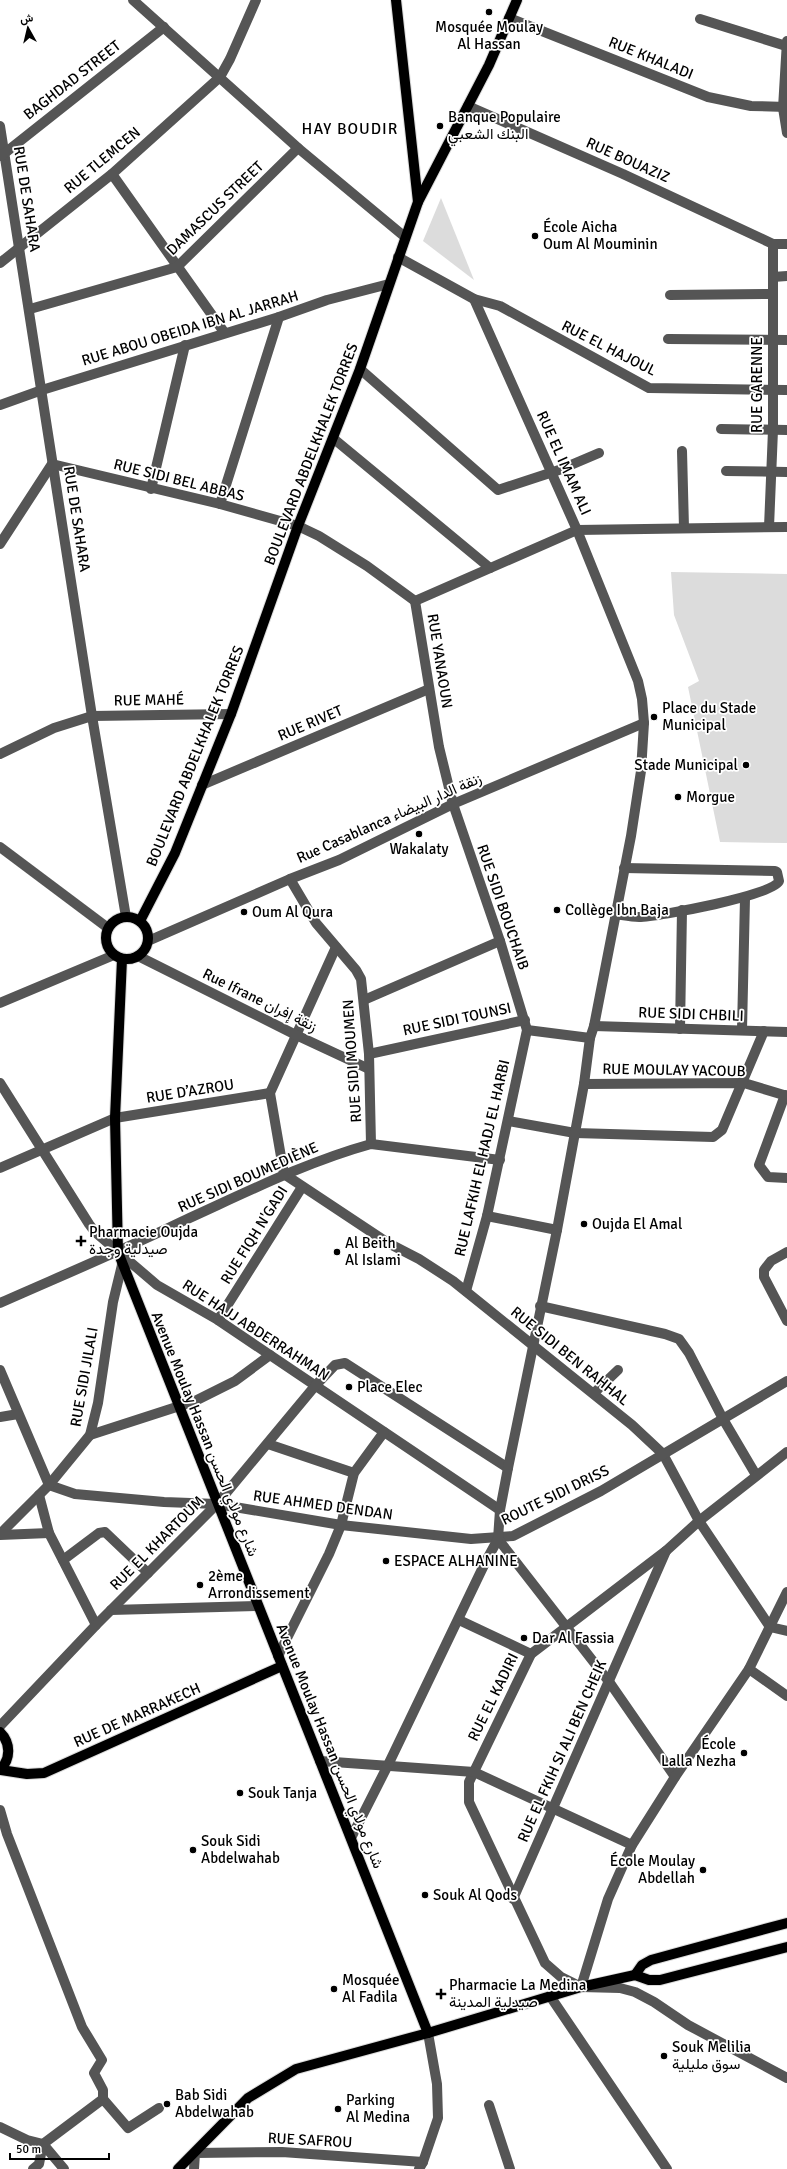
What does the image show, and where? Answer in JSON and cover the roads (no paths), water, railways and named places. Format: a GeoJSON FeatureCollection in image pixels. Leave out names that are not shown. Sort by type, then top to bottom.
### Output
{"type":"FeatureCollection","features":[{"type":"Feature","properties":{"kind":"main road"},"geometry":{"type":"LineString","coordinates":[[396,0],[418,202]]}},
{"type":"Feature","properties":{"kind":"main road","name":"BOULEVARD ABDELKHALEK TORRES"},"geometry":{"type":"LineString","coordinates":[[140,921],[175,853],[231,714],[298,526],[334,439],[360,369],[418,202],[468,106],[517,0]]}},
{"type":"Feature","properties":{"kind":"main road"},"geometry":{"type":"LineString","coordinates":[[126,917],[140,921],[146,930],[148,941],[145,949],[138,956],[128,959],[118,957],[110,951],[105,940],[108,928],[118,919],[126,917]]}},
{"type":"Feature","properties":{"kind":"main road","name":"Avenue Moulay Hassan شارع مولاي الحسن"},"geometry":{"type":"LineString","coordinates":[[118,957],[115,1118],[118,1252],[257,1606],[428,2033]]}},
{"type":"Feature","properties":{"kind":"main road","name":"RUE DE MARRAKECH"},"geometry":{"type":"LineString","coordinates":[[1,1770],[13,1773],[44,1773],[282,1666]]}},
{"type":"Feature","properties":{"kind":"main road"},"geometry":{"type":"LineString","coordinates":[[0,1732],[5,1736],[9,1756],[1,1770]]}},
{"type":"Feature","properties":{"kind":"main road"},"geometry":{"type":"LineString","coordinates":[[635,1975],[642,1965],[651,1960],[787,1923]]}},
{"type":"Feature","properties":{"kind":"main road"},"geometry":{"type":"LineString","coordinates":[[178,2169],[248,2098],[296,2069],[428,2033],[581,1987],[635,1975],[650,1980],[660,1980],[787,1947]]}},
{"type":"Feature","properties":{"kind":"street"},"geometry":{"type":"LineString","coordinates":[[133,0],[298,148],[405,237]]}},
{"type":"Feature","properties":{"kind":"street"},"geometry":{"type":"LineString","coordinates":[[220,78],[256,0]]}},
{"type":"Feature","properties":{"kind":"street","name":"RUE KHALADI"},"geometry":{"type":"LineString","coordinates":[[509,18],[708,97],[751,106],[785,107]]}},
{"type":"Feature","properties":{"kind":"street"},"geometry":{"type":"LineString","coordinates":[[700,19],[786,44],[785,107],[787,133]]}},
{"type":"Feature","properties":{"kind":"street","name":"BAGHDAD STREET"},"geometry":{"type":"LineString","coordinates":[[2,155],[164,27]]}},
{"type":"Feature","properties":{"kind":"street","name":"RUE TLEMCEN"},"geometry":{"type":"LineString","coordinates":[[0,263],[112,174],[220,78]]}},
{"type":"Feature","properties":{"kind":"street","name":"RUE BOUAZIZ"},"geometry":{"type":"LineString","coordinates":[[468,106],[623,174],[773,244]]}},
{"type":"Feature","properties":{"kind":"street","name":"RUE DE SAHARA"},"geometry":{"type":"LineString","coordinates":[[0,126],[2,155],[30,309],[52,464],[126,917]]}},
{"type":"Feature","properties":{"kind":"street","name":"DAMASCUS STREET"},"geometry":{"type":"LineString","coordinates":[[30,309],[177,267],[298,148]]}},
{"type":"Feature","properties":{"kind":"street"},"geometry":{"type":"LineString","coordinates":[[112,174],[224,332]]}},
{"type":"Feature","properties":{"kind":"street"},"geometry":{"type":"LineString","coordinates":[[773,244],[787,244]]}},
{"type":"Feature","properties":{"kind":"street","name":"RUE GARENNE"},"geometry":{"type":"LineString","coordinates":[[770,527],[773,430],[773,244]]}},
{"type":"Feature","properties":{"kind":"street"},"geometry":{"type":"LineString","coordinates":[[398,257],[474,299]]}},
{"type":"Feature","properties":{"kind":"street"},"geometry":{"type":"LineString","coordinates":[[773,277],[787,276]]}},
{"type":"Feature","properties":{"kind":"street","name":"RUE ABOU OBEIDA IBN AL JARRAH"},"geometry":{"type":"LineString","coordinates":[[0,405],[42,390],[224,332],[279,317],[327,300],[389,284]]}},
{"type":"Feature","properties":{"kind":"street"},"geometry":{"type":"LineString","coordinates":[[670,295],[773,294]]}},
{"type":"Feature","properties":{"kind":"street","name":"RUE EL HAJOUL"},"geometry":{"type":"LineString","coordinates":[[474,299],[500,306],[649,388],[787,390]]}},
{"type":"Feature","properties":{"kind":"street","name":"RUE EL IMAM ALI"},"geometry":{"type":"LineString","coordinates":[[474,299],[577,530],[638,681],[644,723],[641,771],[631,836],[614,914],[594,1026],[590,1038],[584,1084],[557,1230],[540,1306],[500,1510],[498,1539]]}},
{"type":"Feature","properties":{"kind":"street"},"geometry":{"type":"LineString","coordinates":[[220,504],[279,317]]}},
{"type":"Feature","properties":{"kind":"street"},"geometry":{"type":"LineString","coordinates":[[668,339],[787,340]]}},
{"type":"Feature","properties":{"kind":"street"},"geometry":{"type":"LineString","coordinates":[[151,489],[185,345]]}},
{"type":"Feature","properties":{"kind":"street"},"geometry":{"type":"LineString","coordinates":[[360,369],[410,415],[498,490],[599,453]]}},
{"type":"Feature","properties":{"kind":"street"},"geometry":{"type":"LineString","coordinates":[[721,429],[787,430]]}},
{"type":"Feature","properties":{"kind":"street"},"geometry":{"type":"LineString","coordinates":[[334,439],[490,568]]}},
{"type":"Feature","properties":{"kind":"street"},"geometry":{"type":"LineString","coordinates":[[682,451],[684,528]]}},
{"type":"Feature","properties":{"kind":"street"},"geometry":{"type":"LineString","coordinates":[[0,544],[52,464]]}},
{"type":"Feature","properties":{"kind":"street","name":"RUE SIDI BEL ABBAS"},"geometry":{"type":"LineString","coordinates":[[52,464],[151,489],[220,504],[298,526],[319,536],[367,566],[415,601]]}},
{"type":"Feature","properties":{"kind":"street"},"geometry":{"type":"LineString","coordinates":[[726,471],[787,472]]}},
{"type":"Feature","properties":{"kind":"street"},"geometry":{"type":"LineString","coordinates":[[577,530],[787,527]]}},
{"type":"Feature","properties":{"kind":"street","name":"RUE YANAOUN"},"geometry":{"type":"LineString","coordinates":[[453,804],[429,689],[415,601],[577,530]]}},
{"type":"Feature","properties":{"kind":"street","name":"RUE RIVET"},"geometry":{"type":"LineString","coordinates":[[202,785],[429,689]]}},
{"type":"Feature","properties":{"kind":"street","name":"RUE MAHÉ"},"geometry":{"type":"LineString","coordinates":[[0,754],[73,720],[92,716],[231,714]]}},
{"type":"Feature","properties":{"kind":"street","name":"Rue Casablanca زنقة الدار البيضاء"},"geometry":{"type":"LineString","coordinates":[[148,941],[290,879],[339,860],[453,804],[644,723]]}},
{"type":"Feature","properties":{"kind":"street","name":"RUE SIDI BOUCHAIB"},"geometry":{"type":"LineString","coordinates":[[453,804],[500,941],[526,1025]]}},
{"type":"Feature","properties":{"kind":"street"},"geometry":{"type":"LineString","coordinates":[[0,847],[108,928]]}},
{"type":"Feature","properties":{"kind":"street"},"geometry":{"type":"LineString","coordinates":[[614,914],[640,917],[682,910],[745,898],[778,884],[777,872],[624,868]]}},
{"type":"Feature","properties":{"kind":"street","name":"RUE SIDI MOUMEN"},"geometry":{"type":"LineString","coordinates":[[290,879],[316,923],[358,974],[364,1000],[370,1054],[371,1144]]}},
{"type":"Feature","properties":{"kind":"street"},"geometry":{"type":"LineString","coordinates":[[742,1030],[745,898]]}},
{"type":"Feature","properties":{"kind":"street"},"geometry":{"type":"LineString","coordinates":[[680,1029],[682,910]]}},
{"type":"Feature","properties":{"kind":"street"},"geometry":{"type":"LineString","coordinates":[[364,1000],[500,941]]}},
{"type":"Feature","properties":{"kind":"street"},"geometry":{"type":"LineString","coordinates":[[284,1174],[270,1094],[336,947]]}},
{"type":"Feature","properties":{"kind":"street","name":"Rue Ifrane زنقة إفران"},"geometry":{"type":"LineString","coordinates":[[138,956],[296,1035],[369,1069]]}},
{"type":"Feature","properties":{"kind":"street"},"geometry":{"type":"LineString","coordinates":[[0,1003],[118,957]]}},
{"type":"Feature","properties":{"kind":"street","name":"RUE SIDI TOUNSI"},"geometry":{"type":"LineString","coordinates":[[370,1054],[526,1025],[590,1038]]}},
{"type":"Feature","properties":{"kind":"street","name":"RUE LAFKIH EL HADJ EL HARBI"},"geometry":{"type":"LineString","coordinates":[[466,1291],[487,1216],[500,1160],[526,1025]]}},
{"type":"Feature","properties":{"kind":"street","name":"RUE SIDI CHBILI"},"geometry":{"type":"LineString","coordinates":[[594,1026],[787,1032]]}},
{"type":"Feature","properties":{"kind":"street"},"geometry":{"type":"LineString","coordinates":[[508,1121],[575,1133],[714,1138],[722,1130],[744,1083],[764,1031]]}},
{"type":"Feature","properties":{"kind":"street","name":"RUE HAJJ ABDERRAHMAN"},"geometry":{"type":"LineString","coordinates":[[0,1083],[95,1232],[118,1252],[157,1285],[218,1320],[500,1510]]}},
{"type":"Feature","properties":{"kind":"street","name":"RUE MOULAY YACOUB"},"geometry":{"type":"LineString","coordinates":[[584,1084],[744,1083],[786,1095]]}},
{"type":"Feature","properties":{"kind":"street","name":"RUE D’AZROU"},"geometry":{"type":"LineString","coordinates":[[2,1165],[42,1150],[115,1118],[270,1094]]}},
{"type":"Feature","properties":{"kind":"street"},"geometry":{"type":"LineString","coordinates":[[786,1095],[760,1160],[760,1168],[768,1177],[787,1178]]}},
{"type":"Feature","properties":{"kind":"street"},"geometry":{"type":"LineString","coordinates":[[371,1144],[500,1160]]}},
{"type":"Feature","properties":{"kind":"street","name":"RUE SIDI BOUMEDIÈNE"},"geometry":{"type":"LineString","coordinates":[[0,1303],[118,1252],[284,1174],[371,1144]]}},
{"type":"Feature","properties":{"kind":"street","name":"RUE SIDI BEN RAHHAL"},"geometry":{"type":"LineString","coordinates":[[284,1174],[388,1243],[440,1271],[594,1393],[662,1454],[699,1521],[770,1627]]}},
{"type":"Feature","properties":{"kind":"street","name":"RUE FIQH N'GADI"},"geometry":{"type":"LineString","coordinates":[[218,1320],[302,1187]]}},
{"type":"Feature","properties":{"kind":"street"},"geometry":{"type":"LineString","coordinates":[[487,1216],[557,1230]]}},
{"type":"Feature","properties":{"kind":"street"},"geometry":{"type":"LineString","coordinates":[[787,1252],[771,1260],[765,1266],[764,1277],[787,1321]]}},
{"type":"Feature","properties":{"kind":"street","name":"RUE SIDI JILALI"},"geometry":{"type":"LineString","coordinates":[[0,1534],[49,1485],[90,1435],[98,1403],[112,1302],[122,1265]]}},
{"type":"Feature","properties":{"kind":"street"},"geometry":{"type":"LineString","coordinates":[[540,1306],[665,1334],[679,1339],[689,1353],[723,1419],[756,1475]]}},
{"type":"Feature","properties":{"kind":"street"},"geometry":{"type":"LineString","coordinates":[[90,1435],[195,1401],[222,1388],[270,1355]]}},
{"type":"Feature","properties":{"kind":"street","name":"RUE EL KHARTOUM"},"geometry":{"type":"LineString","coordinates":[[0,1726],[96,1625],[217,1504],[335,1364],[345,1363],[508,1468]]}},
{"type":"Feature","properties":{"kind":"street"},"geometry":{"type":"LineString","coordinates":[[0,1370],[49,1485]]}},
{"type":"Feature","properties":{"kind":"street"},"geometry":{"type":"LineString","coordinates":[[594,1393],[618,1370]]}},
{"type":"Feature","properties":{"kind":"street","name":"ROUTE SIDI DRISS"},"geometry":{"type":"LineString","coordinates":[[351,1838],[459,1620],[485,1562],[498,1539],[513,1536],[594,1494],[787,1381]]}},
{"type":"Feature","properties":{"kind":"street"},"geometry":{"type":"LineString","coordinates":[[0,1417],[18,1414]]}},
{"type":"Feature","properties":{"kind":"street"},"geometry":{"type":"LineString","coordinates":[[278,1656],[329,1554],[341,1525],[354,1473],[384,1432]]}},
{"type":"Feature","properties":{"kind":"street"},"geometry":{"type":"LineString","coordinates":[[268,1444],[354,1473]]}},
{"type":"Feature","properties":{"kind":"street","name":"RUE EL KADIRI"},"geometry":{"type":"LineString","coordinates":[[513,1899],[469,1802],[469,1782],[530,1654],[667,1550],[699,1521],[787,1452]]}},
{"type":"Feature","properties":{"kind":"street","name":"RUE AHMED DENDAN"},"geometry":{"type":"LineString","coordinates":[[49,1485],[75,1494],[164,1502],[217,1504],[341,1525],[471,1539],[498,1539]]}},
{"type":"Feature","properties":{"kind":"street"},"geometry":{"type":"LineString","coordinates":[[39,1495],[48,1533],[96,1625]]}},
{"type":"Feature","properties":{"kind":"street"},"geometry":{"type":"LineString","coordinates":[[63,1560],[99,1533],[105,1532],[148,1573]]}},
{"type":"Feature","properties":{"kind":"street"},"geometry":{"type":"LineString","coordinates":[[0,1534],[48,1533]]}},
{"type":"Feature","properties":{"kind":"street"},"geometry":{"type":"LineString","coordinates":[[498,1539],[610,1683],[675,1777]]}},
{"type":"Feature","properties":{"kind":"street","name":"RUE EL FKIH SI ALI BEN CHEIK"},"geometry":{"type":"LineString","coordinates":[[513,1899],[610,1683],[667,1550]]}},
{"type":"Feature","properties":{"kind":"street"},"geometry":{"type":"LineString","coordinates":[[581,1987],[608,1899],[632,1844],[675,1777],[749,1669],[787,1592]]}},
{"type":"Feature","properties":{"kind":"street"},"geometry":{"type":"LineString","coordinates":[[111,1610],[257,1606]]}},
{"type":"Feature","properties":{"kind":"street"},"geometry":{"type":"LineString","coordinates":[[459,1620],[530,1654]]}},
{"type":"Feature","properties":{"kind":"street"},"geometry":{"type":"LineString","coordinates":[[770,1627],[787,1631]]}},
{"type":"Feature","properties":{"kind":"street"},"geometry":{"type":"LineString","coordinates":[[749,1669],[787,1696]]}},
{"type":"Feature","properties":{"kind":"street"},"geometry":{"type":"LineString","coordinates":[[320,1762],[474,1772],[632,1844]]}},
{"type":"Feature","properties":{"kind":"street"},"geometry":{"type":"LineString","coordinates":[[0,1810],[7,1834],[82,2027],[102,2060],[94,2073],[103,2090],[103,2099],[128,2128],[159,2108]]}},
{"type":"Feature","properties":{"kind":"street"},"geometry":{"type":"LineString","coordinates":[[513,1899],[545,1963],[561,1977],[581,1987],[620,1988],[635,1992],[654,2002],[688,2025],[787,2078]]}},
{"type":"Feature","properties":{"kind":"street"},"geometry":{"type":"LineString","coordinates":[[550,1996],[667,2169]]}},
{"type":"Feature","properties":{"kind":"street"},"geometry":{"type":"LineString","coordinates":[[421,2166],[438,2118],[437,2084],[428,2033]]}},
{"type":"Feature","properties":{"kind":"street"},"geometry":{"type":"LineString","coordinates":[[33,2169],[39,2164],[43,2144],[103,2099]]}},
{"type":"Feature","properties":{"kind":"street"},"geometry":{"type":"LineString","coordinates":[[490,2105],[510,2169]]}},
{"type":"Feature","properties":{"kind":"street"},"geometry":{"type":"LineString","coordinates":[[0,2127],[27,2140],[43,2144],[64,2169]]}},
{"type":"Feature","properties":{"kind":"street","name":"RUE SAFROU"},"geometry":{"type":"LineString","coordinates":[[195,2153],[282,2152],[421,2166]]}},
{"type":"Feature","properties":{"kind":"street"},"geometry":{"type":"LineString","coordinates":[[194,2169],[195,2153]]}},
{"type":"Feature","properties":{"kind":"place","name":"Mosquée Moulay Al Hassan"},"geometry":{"type":"Point","coordinates":[489,12]}},
{"type":"Feature","properties":{"kind":"place","name":"Banque Populaire البنك الشعبي"},"geometry":{"type":"Point","coordinates":[440,126]}},
{"type":"Feature","properties":{"kind":"place","name":"École Aicha Oum Al Mouminin"},"geometry":{"type":"Point","coordinates":[535,236]}},
{"type":"Feature","properties":{"kind":"place","name":"Place du Stade Municipal"},"geometry":{"type":"Point","coordinates":[654,717]}},
{"type":"Feature","properties":{"kind":"place","name":"Stade Municipal"},"geometry":{"type":"Point","coordinates":[746,765]}},
{"type":"Feature","properties":{"kind":"place","name":"Morgue"},"geometry":{"type":"Point","coordinates":[678,797]}},
{"type":"Feature","properties":{"kind":"place","name":"Wakalaty"},"geometry":{"type":"Point","coordinates":[419,834]}},
{"type":"Feature","properties":{"kind":"place","name":"Collège Ibn Baja"},"geometry":{"type":"Point","coordinates":[557,910]}},
{"type":"Feature","properties":{"kind":"place","name":"Oum Al Qura"},"geometry":{"type":"Point","coordinates":[244,912]}},
{"type":"Feature","properties":{"kind":"place","name":"Oujda El Amal"},"geometry":{"type":"Point","coordinates":[584,1224]}},
{"type":"Feature","properties":{"kind":"place","name":"Pharmacie Oujda صيدلية وجدة"},"geometry":{"type":"Point","coordinates":[81,1241]}},
{"type":"Feature","properties":{"kind":"place","name":"Al Beith Al Islami"},"geometry":{"type":"Point","coordinates":[337,1252]}},
{"type":"Feature","properties":{"kind":"place","name":"Place Elec"},"geometry":{"type":"Point","coordinates":[349,1387]}},
{"type":"Feature","properties":{"kind":"place","name":"ESPACE ALHANINE"},"geometry":{"type":"Point","coordinates":[386,1561]}},
{"type":"Feature","properties":{"kind":"place","name":"2ème Arrondissement"},"geometry":{"type":"Point","coordinates":[200,1585]}},
{"type":"Feature","properties":{"kind":"place","name":"Dar Al Fassia"},"geometry":{"type":"Point","coordinates":[524,1638]}},
{"type":"Feature","properties":{"kind":"place","name":"École Lalla Nezha"},"geometry":{"type":"Point","coordinates":[744,1753]}},
{"type":"Feature","properties":{"kind":"place","name":"Souk Tanja"},"geometry":{"type":"Point","coordinates":[240,1793]}},
{"type":"Feature","properties":{"kind":"place","name":"Souk Sidi Abdelwahab"},"geometry":{"type":"Point","coordinates":[193,1850]}},
{"type":"Feature","properties":{"kind":"place","name":"École Moulay Abdellah"},"geometry":{"type":"Point","coordinates":[703,1870]}},
{"type":"Feature","properties":{"kind":"place","name":"Souk Al Qods"},"geometry":{"type":"Point","coordinates":[425,1895]}},
{"type":"Feature","properties":{"kind":"place","name":"Mosquée Al Fadila"},"geometry":{"type":"Point","coordinates":[334,1989]}},
{"type":"Feature","properties":{"kind":"place","name":"Pharmacie La Medina صيدلية المدينة"},"geometry":{"type":"Point","coordinates":[441,1994]}},
{"type":"Feature","properties":{"kind":"place","name":"Souk Melilia سوق مليلية"},"geometry":{"type":"Point","coordinates":[664,2056]}},
{"type":"Feature","properties":{"kind":"place","name":"Bab Sidi Abdelwahab"},"geometry":{"type":"Point","coordinates":[167,2104]}},
{"type":"Feature","properties":{"kind":"place","name":"Parking Al Medina"},"geometry":{"type":"Point","coordinates":[338,2109]}},
{"type":"Feature","properties":{"kind":"district","name":"HAY BOUDIR"},"geometry":{"type":"Point","coordinates":[350,128]}}]}
